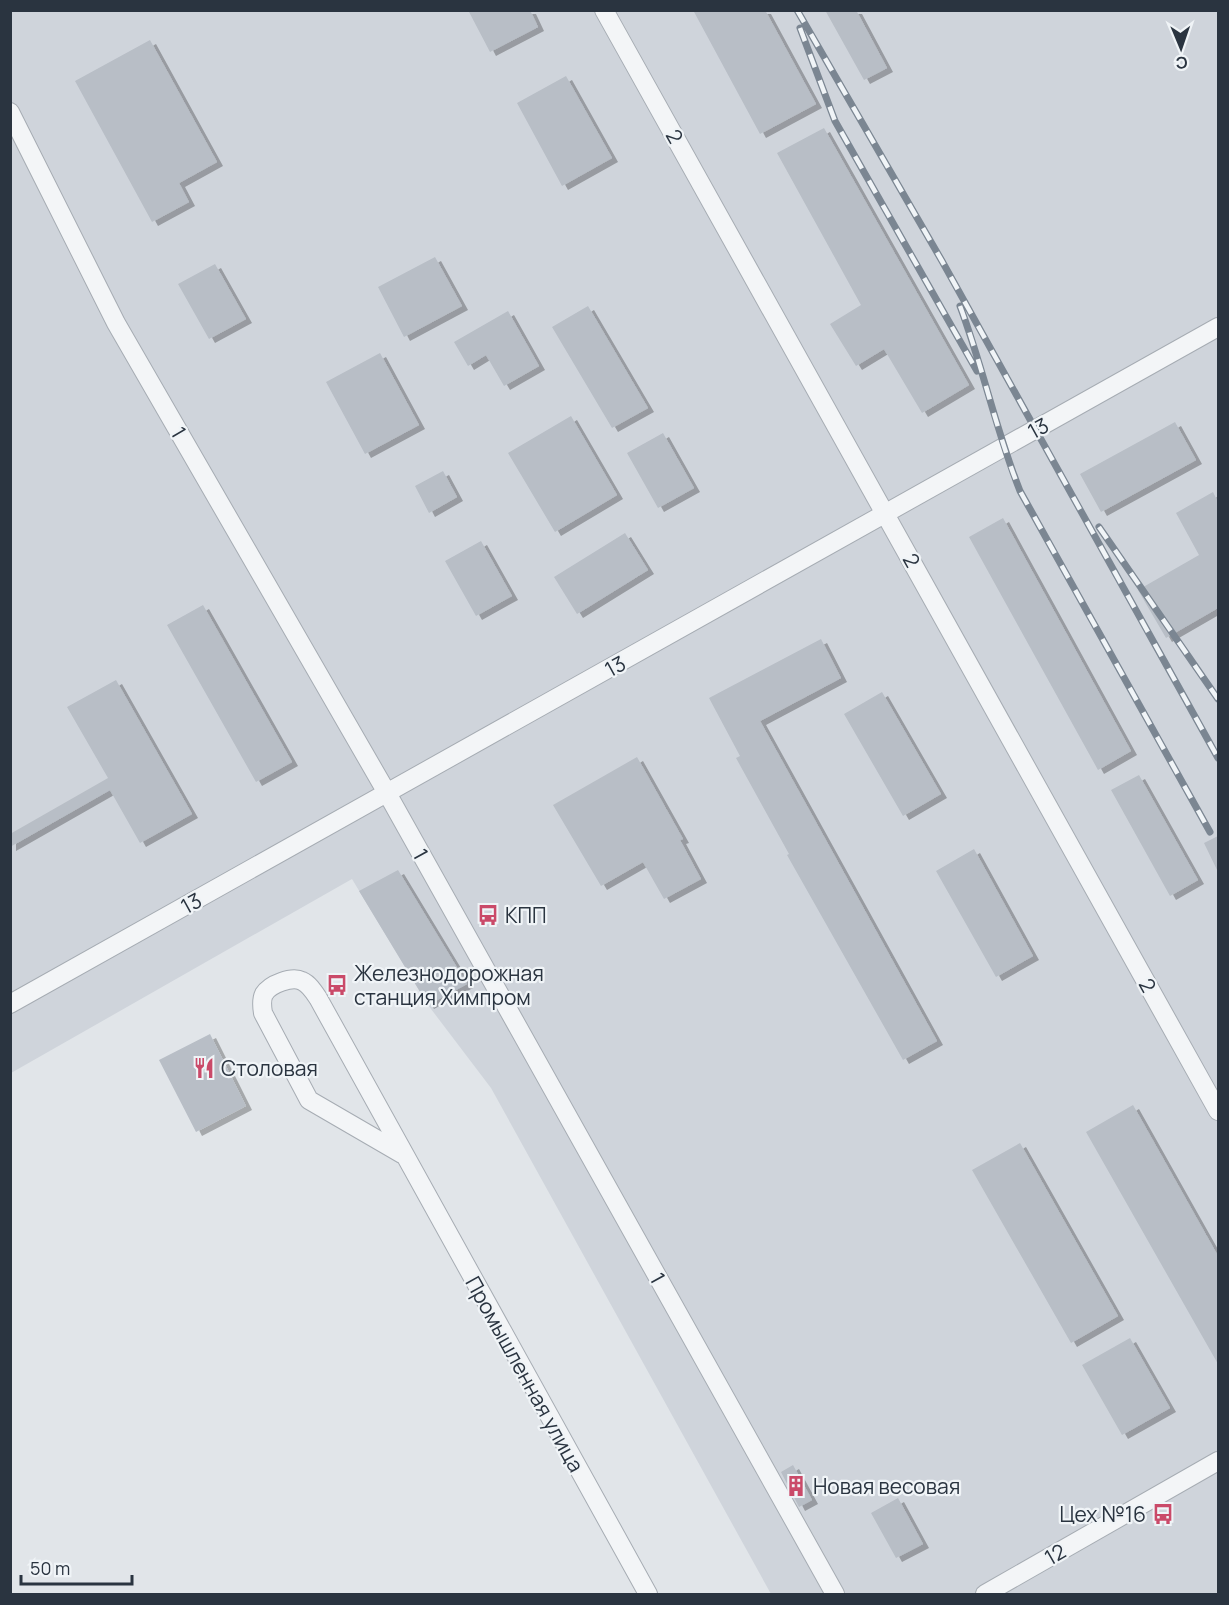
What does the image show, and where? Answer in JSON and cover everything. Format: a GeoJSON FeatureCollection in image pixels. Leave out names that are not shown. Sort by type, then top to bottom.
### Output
{"type":"FeatureCollection","features":[{"type":"Feature","properties":{"kind":"street","name":"2"},"geometry":{"type":"LineString","coordinates":[[604,10],[1218,1111]]}},
{"type":"Feature","properties":{"kind":"street","name":"1"},"geometry":{"type":"LineString","coordinates":[[10,112],[116,323],[387,794],[835,1594]]}},
{"type":"Feature","properties":{"kind":"street","name":"13"},"geometry":{"type":"LineString","coordinates":[[10,1004],[1218,327]]}},
{"type":"Feature","properties":{"kind":"street","name":"Промышленная улица"},"geometry":{"type":"LineString","coordinates":[[402,1154],[309,1100],[263,1013],[262,1001],[265,992],[282,981],[296,978],[306,982],[318,998],[402,1154],[648,1594]]}},
{"type":"Feature","properties":{"kind":"street","name":"12"},"geometry":{"type":"LineString","coordinates":[[985,1594],[1218,1461]]}},
{"type":"Feature","properties":{"kind":"shaded area"},"geometry":{"type":"Polygon","coordinates":[[[11,11],[1218,11],[1218,1594],[771,1594],[491,1088],[428,1005],[352,879],[11,1073],[11,11]]]}},
{"type":"Feature","properties":{"kind":"building"},"geometry":{"type":"Polygon","coordinates":[[[468,10],[530,10],[538,27],[490,52],[468,10]]]}},
{"type":"Feature","properties":{"kind":"building"},"geometry":{"type":"Polygon","coordinates":[[[693,10],[765,10],[816,104],[760,134],[693,10]]]}},
{"type":"Feature","properties":{"kind":"building"},"geometry":{"type":"Polygon","coordinates":[[[825,10],[856,10],[887,68],[864,80],[825,10]]]}},
{"type":"Feature","properties":{"kind":"building"},"geometry":{"type":"Polygon","coordinates":[[[150,40],[217,162],[179,183],[189,202],[152,222],[75,81],[150,40]]]}},
{"type":"Feature","properties":{"kind":"building"},"geometry":{"type":"Polygon","coordinates":[[[566,76],[612,158],[562,186],[517,103],[566,76]]]}},
{"type":"Feature","properties":{"kind":"building"},"geometry":{"type":"Polygon","coordinates":[[[824,128],[969,385],[922,413],[884,349],[856,366],[830,324],[861,305],[777,153],[824,128]]]}},
{"type":"Feature","properties":{"kind":"building"},"geometry":{"type":"Polygon","coordinates":[[[435,257],[462,306],[404,337],[378,287],[435,257]]]}},
{"type":"Feature","properties":{"kind":"building"},"geometry":{"type":"Polygon","coordinates":[[[215,264],[246,319],[209,339],[178,284],[215,264]]]}},
{"type":"Feature","properties":{"kind":"building"},"geometry":{"type":"Polygon","coordinates":[[[588,306],[648,408],[612,428],[552,327],[588,306]]]}},
{"type":"Feature","properties":{"kind":"building"},"geometry":{"type":"Polygon","coordinates":[[[508,311],[539,366],[504,386],[486,355],[468,366],[454,342],[508,311]]]}},
{"type":"Feature","properties":{"kind":"building"},"geometry":{"type":"Polygon","coordinates":[[[380,353],[419,425],[365,454],[326,382],[380,353]]]}},
{"type":"Feature","properties":{"kind":"building"},"geometry":{"type":"Polygon","coordinates":[[[571,416],[617,495],[555,532],[508,453],[571,416]]]}},
{"type":"Feature","properties":{"kind":"building"},"geometry":{"type":"Polygon","coordinates":[[[1175,422],[1196,460],[1101,512],[1080,474],[1175,422]]]}},
{"type":"Feature","properties":{"kind":"building"},"geometry":{"type":"Polygon","coordinates":[[[663,433],[694,488],[658,508],[627,453],[663,433]]]}},
{"type":"Feature","properties":{"kind":"building"},"geometry":{"type":"Polygon","coordinates":[[[443,471],[457,497],[429,513],[415,486],[443,471]]]}},
{"type":"Feature","properties":{"kind":"building"},"geometry":{"type":"Polygon","coordinates":[[[1213,492],[1218,502],[1218,608],[1166,638],[1138,590],[1199,555],[1176,513],[1213,492]]]}},
{"type":"Feature","properties":{"kind":"building"},"geometry":{"type":"Polygon","coordinates":[[[1003,518],[1131,751],[1098,770],[969,537],[1003,518]]]}},
{"type":"Feature","properties":{"kind":"building"},"geometry":{"type":"Polygon","coordinates":[[[625,533],[648,570],[577,614],[554,577],[625,533]]]}},
{"type":"Feature","properties":{"kind":"building"},"geometry":{"type":"Polygon","coordinates":[[[481,541],[512,596],[476,616],[445,561],[481,541]]]}},
{"type":"Feature","properties":{"kind":"building"},"geometry":{"type":"Polygon","coordinates":[[[203,605],[292,762],[256,782],[167,625],[203,605]]]}},
{"type":"Feature","properties":{"kind":"building"},"geometry":{"type":"Polygon","coordinates":[[[821,639],[841,678],[760,721],[937,1041],[903,1060],[787,855],[789,854],[736,758],[740,756],[709,698],[821,639]]]}},
{"type":"Feature","properties":{"kind":"building"},"geometry":{"type":"Polygon","coordinates":[[[116,680],[192,814],[140,843],[110,790],[10,847],[10,834],[108,778],[67,707],[116,680]]]}},
{"type":"Feature","properties":{"kind":"building"},"geometry":{"type":"Polygon","coordinates":[[[882,692],[941,794],[903,816],[844,714],[882,692]]]}},
{"type":"Feature","properties":{"kind":"building"},"geometry":{"type":"Polygon","coordinates":[[[637,757],[683,839],[680,840],[701,879],[664,899],[643,862],[601,886],[553,805],[637,757]]]}},
{"type":"Feature","properties":{"kind":"building"},"geometry":{"type":"Polygon","coordinates":[[[1139,775],[1198,880],[1170,896],[1111,790],[1139,775]]]}},
{"type":"Feature","properties":{"kind":"building"},"geometry":{"type":"Polygon","coordinates":[[[1218,836],[1218,872],[1204,843],[1218,836]]]}},
{"type":"Feature","properties":{"kind":"building"},"geometry":{"type":"Polygon","coordinates":[[[974,849],[1033,956],[996,977],[936,871],[974,849]]]}},
{"type":"Feature","properties":{"kind":"building"},"geometry":{"type":"Polygon","coordinates":[[[398,870],[467,984],[428,1005],[359,891],[398,870]]]}},
{"type":"Feature","properties":{"kind":"building"},"geometry":{"type":"Polygon","coordinates":[[[210,1034],[246,1106],[196,1132],[159,1060],[210,1034]]]}},
{"type":"Feature","properties":{"kind":"building"},"geometry":{"type":"Polygon","coordinates":[[[1133,1105],[1218,1256],[1218,1364],[1086,1132],[1133,1105]]]}},
{"type":"Feature","properties":{"kind":"building"},"geometry":{"type":"Polygon","coordinates":[[[1020,1143],[1118,1316],[1071,1343],[972,1170],[1020,1143]]]}},
{"type":"Feature","properties":{"kind":"building"},"geometry":{"type":"Polygon","coordinates":[[[1130,1338],[1170,1408],[1122,1435],[1082,1365],[1130,1338]]]}},
{"type":"Feature","properties":{"kind":"building","name":"Новая весовая"},"geometry":{"type":"Polygon","coordinates":[[[793,1465],[812,1500],[799,1507],[781,1472],[793,1465]]]}},
{"type":"Feature","properties":{"kind":"building"},"geometry":{"type":"Polygon","coordinates":[[[898,1498],[923,1544],[896,1558],[871,1513],[898,1498]]]}},
{"type":"Feature","properties":{"kind":"railway"},"geometry":{"type":"LineString","coordinates":[[797,10],[942,261],[1218,758]]}},
{"type":"Feature","properties":{"kind":"railway"},"geometry":{"type":"LineString","coordinates":[[800,28],[835,121],[977,371]]}},
{"type":"Feature","properties":{"kind":"railway"},"geometry":{"type":"LineString","coordinates":[[960,306],[1020,491],[1210,832]]}},
{"type":"Feature","properties":{"kind":"railway"},"geometry":{"type":"LineString","coordinates":[[1099,527],[1218,699]]}},
{"type":"Feature","properties":{"kind":"place","name":"КПП"},"geometry":{"type":"Point","coordinates":[488,915]}},
{"type":"Feature","properties":{"kind":"place","name":"Железнодорожная станция Химпром"},"geometry":{"type":"Point","coordinates":[337,985]}},
{"type":"Feature","properties":{"kind":"place","name":"Столовая"},"geometry":{"type":"Point","coordinates":[204,1068]}},
{"type":"Feature","properties":{"kind":"place","name":"Новая весовая"},"geometry":{"type":"Point","coordinates":[796,1486]}},
{"type":"Feature","properties":{"kind":"place","name":"Цех №16"},"geometry":{"type":"Point","coordinates":[1163,1514]}}]}
